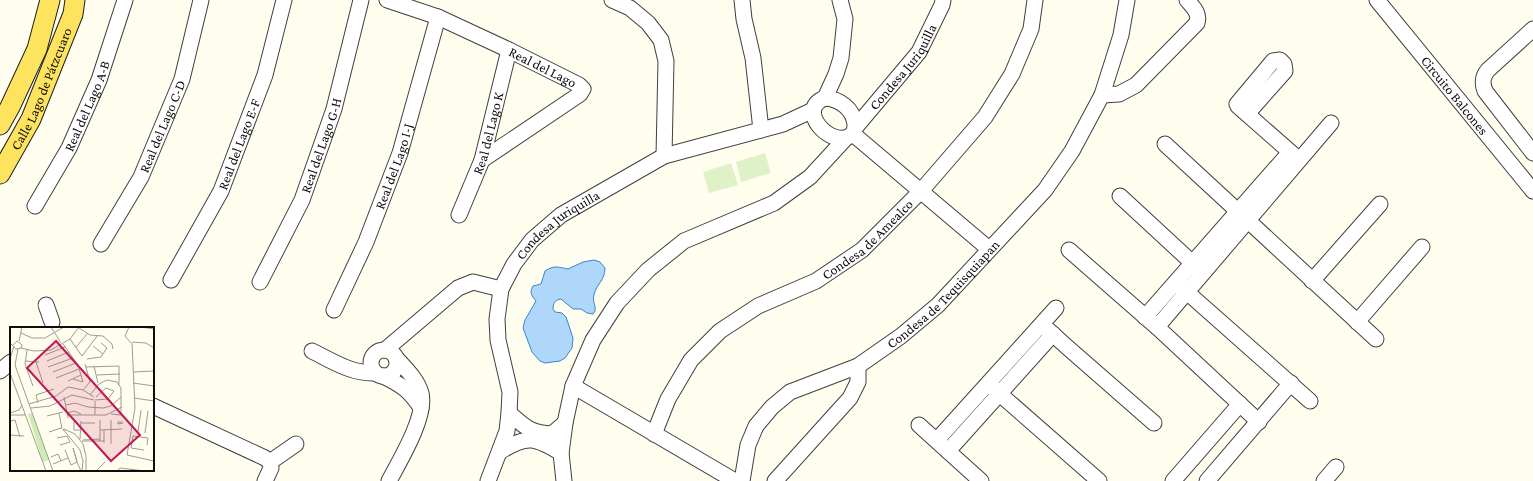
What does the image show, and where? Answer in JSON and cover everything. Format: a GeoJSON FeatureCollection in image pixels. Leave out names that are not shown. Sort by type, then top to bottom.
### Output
{"type":"FeatureCollection","features":[{"type":"Feature","properties":{"kind":"main road","name":"Calle Lago de Pátzcuaro"},"geometry":{"type":"LineString","coordinates":[[0,125],[37,49],[50,0]]}},
{"type":"Feature","properties":{"kind":"main road","name":"Calle Lago de Pátzcuaro"},"geometry":{"type":"LineString","coordinates":[[0,174],[32,119],[73,14],[76,0]]}},
{"type":"Feature","properties":{"kind":"street","name":"Real del Lago A-B"},"geometry":{"type":"LineString","coordinates":[[35,206],[69,148],[99,80],[125,0]]}},
{"type":"Feature","properties":{"kind":"street","name":"Real del Lago C-D"},"geometry":{"type":"LineString","coordinates":[[101,244],[144,170],[182,79],[201,0]]}},
{"type":"Feature","properties":{"kind":"street","name":"Real del Lago E-F"},"geometry":{"type":"LineString","coordinates":[[171,280],[221,191],[265,75],[284,0]]}},
{"type":"Feature","properties":{"kind":"street","name":"Real del Lago G-H"},"geometry":{"type":"LineString","coordinates":[[260,282],[302,200],[334,109],[361,0]]}},
{"type":"Feature","properties":{"kind":"street","name":"Real del Lago"},"geometry":{"type":"LineString","coordinates":[[387,0],[438,17],[509,50],[579,85],[583,89],[580,94],[482,160]]}},
{"type":"Feature","properties":{"kind":"street"},"geometry":{"type":"LineString","coordinates":[[612,0],[630,8],[648,23],[661,40],[666,61],[664,156]]}},
{"type":"Feature","properties":{"kind":"street"},"geometry":{"type":"LineString","coordinates":[[735,0],[744,19]]}},
{"type":"Feature","properties":{"kind":"street"},"geometry":{"type":"LineString","coordinates":[[742,0],[744,19],[753,58],[761,130]]}},
{"type":"Feature","properties":{"kind":"street","name":"Condesa Juriquilla"},"geometry":{"type":"LineString","coordinates":[[488,481],[507,431],[510,413],[510,392],[498,340],[497,319],[501,289],[514,264],[532,240],[561,215],[664,156],[783,124],[813,110],[816,104],[825,98],[836,74],[841,58],[845,19],[840,0]]}},
{"type":"Feature","properties":{"kind":"street","name":"Condesa Juriquilla"},"geometry":{"type":"LineString","coordinates":[[564,481],[561,452],[565,423],[574,386],[593,340],[617,303],[648,270],[684,241],[774,203],[810,177],[851,134],[919,52],[942,5],[942,0]]}},
{"type":"Feature","properties":{"kind":"street","name":"Condesa de Amealco"},"geometry":{"type":"LineString","coordinates":[[654,434],[668,399],[691,360],[720,331],[758,306],[816,281],[862,250],[921,191],[985,118],[1012,74],[1031,29],[1035,0]]}},
{"type":"Feature","properties":{"kind":"street","name":"Condesa de Tequisquiapan"},"geometry":{"type":"LineString","coordinates":[[742,481],[748,445],[756,426],[772,407],[790,392],[858,366],[901,336],[938,304],[1045,190],[1072,151],[1102,95],[1120,35],[1127,0]]}},
{"type":"Feature","properties":{"kind":"street"},"geometry":{"type":"LineString","coordinates":[[1102,95],[1119,94],[1136,85],[1197,23],[1199,17],[1197,12],[1187,0]]}},
{"type":"Feature","properties":{"kind":"street","name":"Circuito Balcones"},"geometry":{"type":"LineString","coordinates":[[1377,0],[1533,191]]}},
{"type":"Feature","properties":{"kind":"street","name":"Real del Lago I-J"},"geometry":{"type":"LineString","coordinates":[[334,310],[366,242],[400,153],[438,17]]}},
{"type":"Feature","properties":{"kind":"street"},"geometry":{"type":"LineString","coordinates":[[1533,29],[1483,76],[1485,91],[1533,153]]}},
{"type":"Feature","properties":{"kind":"street","name":"Real del Lago K"},"geometry":{"type":"LineString","coordinates":[[459,215],[482,160],[509,50]]}},
{"type":"Feature","properties":{"kind":"street"},"geometry":{"type":"LineString","coordinates":[[1465,107],[1485,91]]}},
{"type":"Feature","properties":{"kind":"street","name":"Condesa Juriquilla"},"geometry":{"type":"LineString","coordinates":[[825,98],[838,101],[848,108],[855,121],[851,134]]}},
{"type":"Feature","properties":{"kind":"street"},"geometry":{"type":"LineString","coordinates":[[813,110],[815,119],[823,131],[837,138],[851,134],[989,249]]}},
{"type":"Feature","properties":{"kind":"street"},"geometry":{"type":"LineString","coordinates":[[1247,114],[1294,156]]}},
{"type":"Feature","properties":{"kind":"street"},"geometry":{"type":"LineString","coordinates":[[1151,322],[1187,292],[1198,268],[1242,216],[1294,156],[1331,123]]}},
{"type":"Feature","properties":{"kind":"street"},"geometry":{"type":"LineString","coordinates":[[1165,144],[1376,339]]}},
{"type":"Feature","properties":{"kind":"street"},"geometry":{"type":"LineString","coordinates":[[1120,196],[1198,268]]}},
{"type":"Feature","properties":{"kind":"street"},"geometry":{"type":"LineString","coordinates":[[1312,281],[1380,204]]}},
{"type":"Feature","properties":{"kind":"street"},"geometry":{"type":"LineString","coordinates":[[1357,322],[1422,247]]}},
{"type":"Feature","properties":{"kind":"street"},"geometry":{"type":"LineString","coordinates":[[1069,250],[1151,322],[1259,422]]}},
{"type":"Feature","properties":{"kind":"street"},"geometry":{"type":"LineString","coordinates":[[1151,322],[1176,282],[1198,268]]}},
{"type":"Feature","properties":{"kind":"street"},"geometry":{"type":"LineString","coordinates":[[421,408],[412,395],[398,384],[379,374],[372,368],[371,362],[385,355],[458,288],[473,282],[501,289]]}},
{"type":"Feature","properties":{"kind":"street"},"geometry":{"type":"LineString","coordinates":[[1176,282],[1310,401]]}},
{"type":"Feature","properties":{"kind":"street"},"geometry":{"type":"LineString","coordinates":[[46,305],[52,326]]}},
{"type":"Feature","properties":{"kind":"street"},"geometry":{"type":"LineString","coordinates":[[937,440],[1056,308]]}},
{"type":"Feature","properties":{"kind":"street"},"geometry":{"type":"LineString","coordinates":[[1042,323],[1154,423]]}},
{"type":"Feature","properties":{"kind":"street"},"geometry":{"type":"LineString","coordinates":[[948,451],[1053,334]]}},
{"type":"Feature","properties":{"kind":"street"},"geometry":{"type":"LineString","coordinates":[[312,351],[344,367],[364,373],[388,376],[395,370],[397,362],[385,355],[344,367]]}},
{"type":"Feature","properties":{"kind":"street"},"geometry":{"type":"LineString","coordinates":[[385,355],[417,384],[421,394],[421,408],[417,425],[389,481]]}},
{"type":"Feature","properties":{"kind":"street"},"geometry":{"type":"LineString","coordinates":[[0,372],[10,363]]}},
{"type":"Feature","properties":{"kind":"street"},"geometry":{"type":"LineString","coordinates":[[775,481],[850,398],[858,382],[858,366]]}},
{"type":"Feature","properties":{"kind":"street"},"geometry":{"type":"LineString","coordinates":[[988,383],[1099,481]]}},
{"type":"Feature","properties":{"kind":"street"},"geometry":{"type":"LineString","coordinates":[[1207,481],[1291,383]]}},
{"type":"Feature","properties":{"kind":"street"},"geometry":{"type":"LineString","coordinates":[[574,386],[735,481]]}},
{"type":"Feature","properties":{"kind":"street"},"geometry":{"type":"LineString","coordinates":[[1173,481],[1240,404]]}},
{"type":"Feature","properties":{"kind":"street"},"geometry":{"type":"LineString","coordinates":[[154,406],[265,458],[270,462],[271,468],[265,481]]}},
{"type":"Feature","properties":{"kind":"street"},"geometry":{"type":"LineString","coordinates":[[510,413],[524,426],[537,433],[552,434],[565,423]]}},
{"type":"Feature","properties":{"kind":"street"},"geometry":{"type":"LineString","coordinates":[[920,425],[981,481]]}},
{"type":"Feature","properties":{"kind":"street"},"geometry":{"type":"LineString","coordinates":[[500,451],[516,442],[528,439],[543,442],[561,452]]}},
{"type":"Feature","properties":{"kind":"street"},"geometry":{"type":"LineString","coordinates":[[270,462],[296,444]]}},
{"type":"Feature","properties":{"kind":"street"},"geometry":{"type":"LineString","coordinates":[[1324,481],[1336,467]]}},
{"type":"Feature","properties":{"kind":"green space"},"geometry":{"type":"Polygon","coordinates":[[[765,153],[771,173],[741,182],[736,162],[765,153]]]}},
{"type":"Feature","properties":{"kind":"green space"},"geometry":{"type":"Polygon","coordinates":[[[731,163],[738,185],[709,193],[703,172],[731,163]]]}},
{"type":"Feature","properties":{"kind":"water"},"geometry":{"type":"Polygon","coordinates":[[[594,260],[600,262],[605,268],[604,276],[595,291],[593,299],[595,311],[593,314],[587,313],[581,309],[573,309],[561,299],[557,300],[554,303],[553,309],[555,312],[562,313],[566,317],[573,338],[572,348],[565,358],[560,361],[545,363],[540,361],[532,352],[523,328],[525,320],[536,301],[531,293],[533,286],[541,284],[545,271],[551,268],[556,267],[568,269],[583,262],[594,260]]]}}]}
